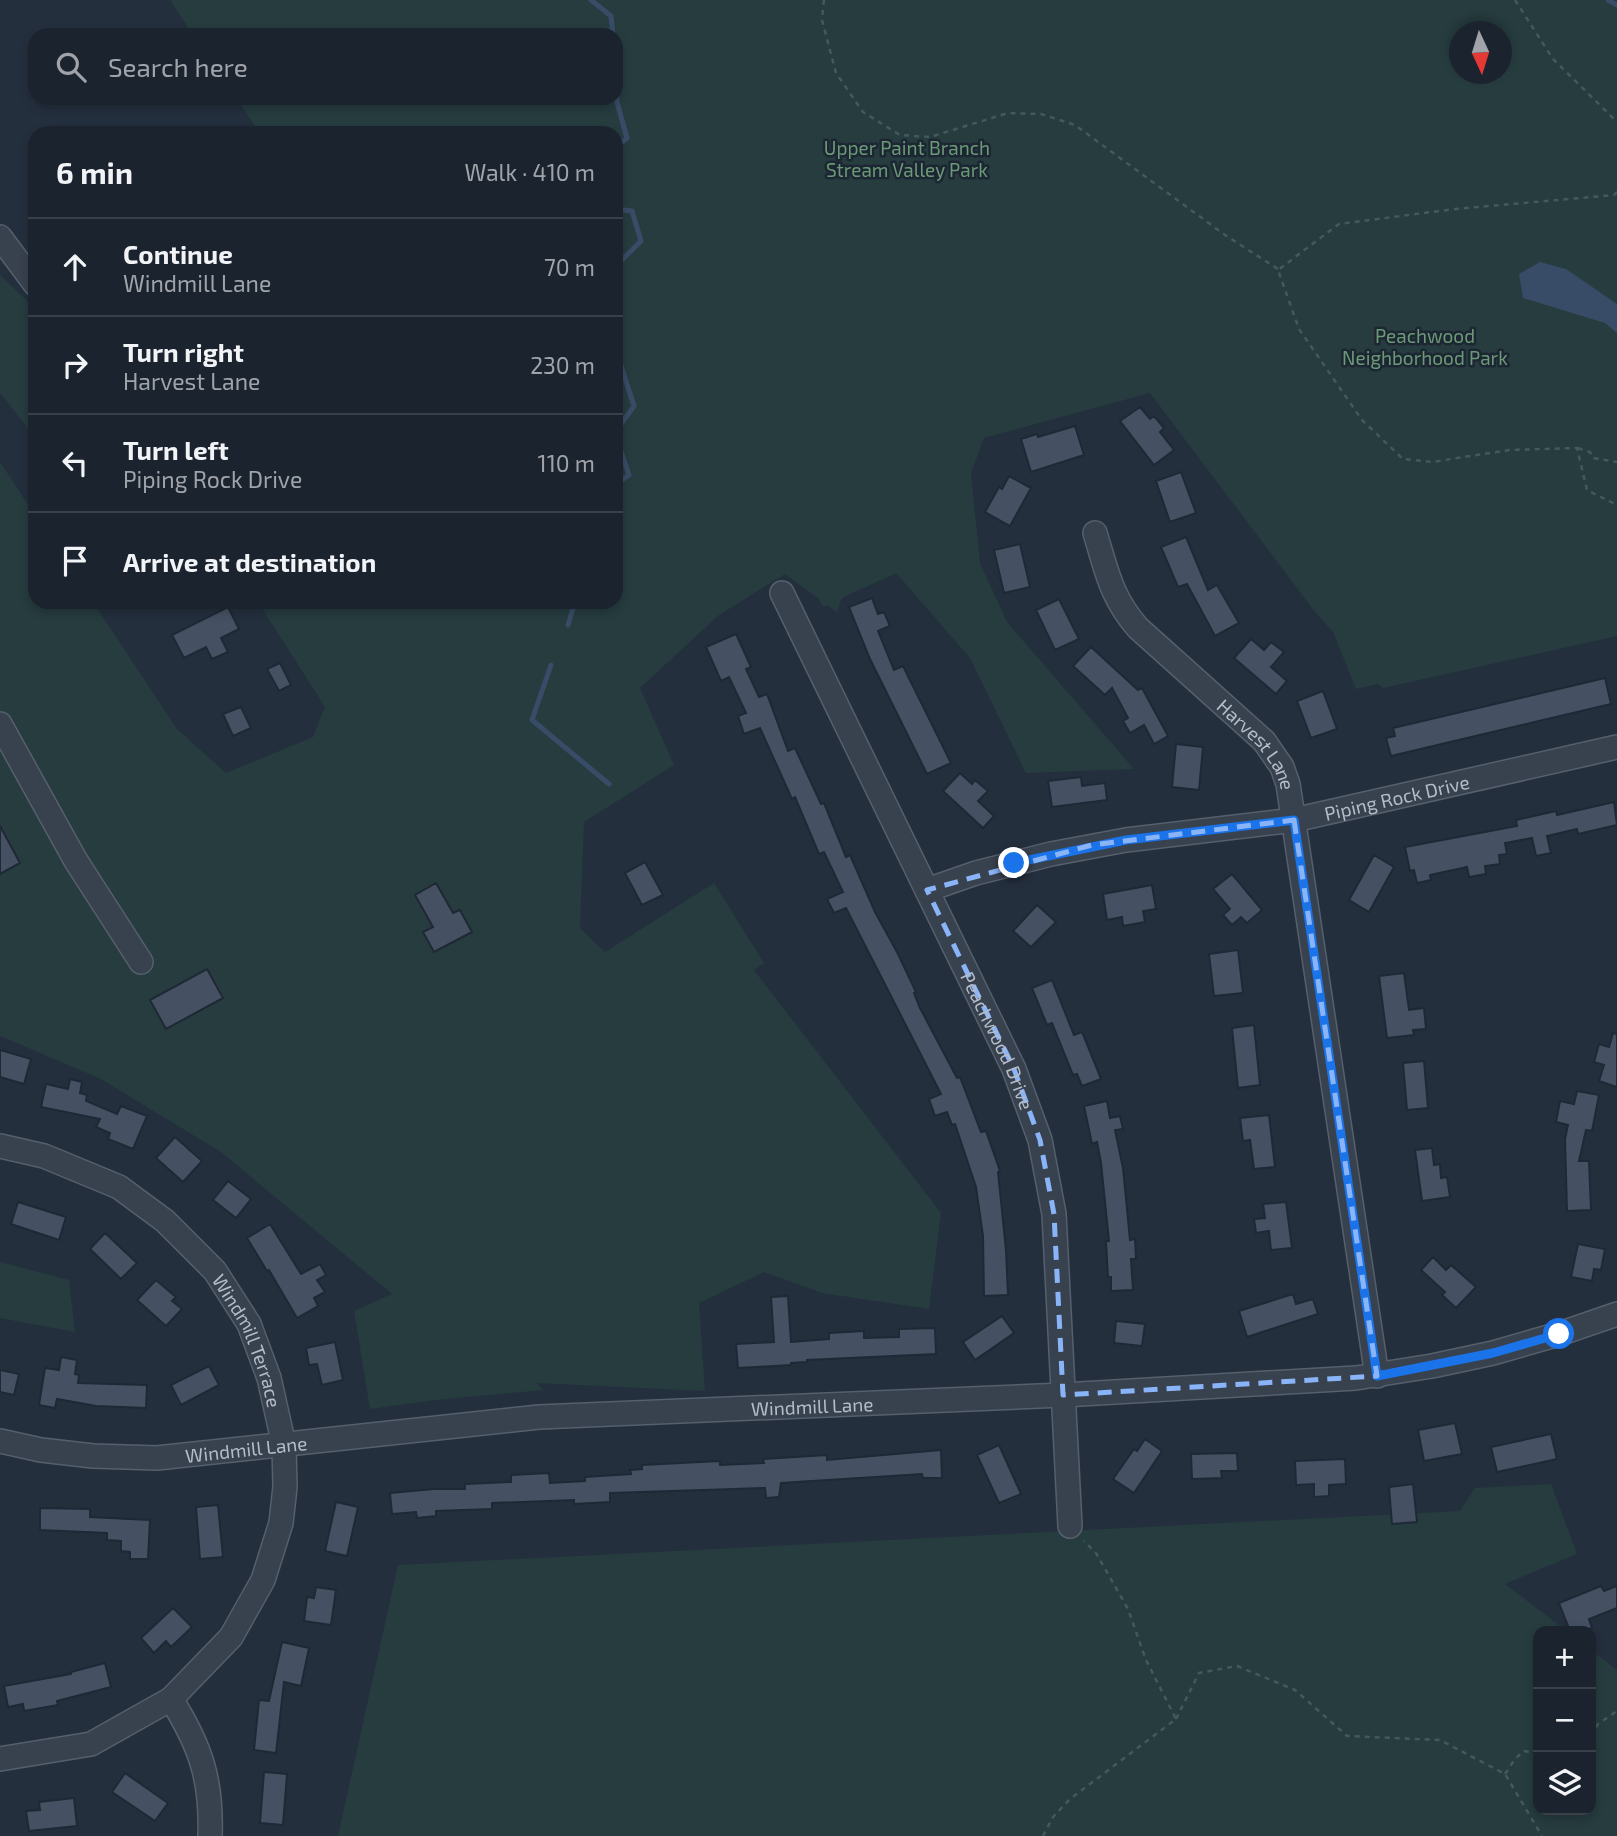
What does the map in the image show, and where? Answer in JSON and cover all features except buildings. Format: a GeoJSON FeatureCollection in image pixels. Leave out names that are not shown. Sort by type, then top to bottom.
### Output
{"type":"FeatureCollection","features":[{"type":"Feature","properties":{"kind":"street"},"geometry":{"type":"LineString","coordinates":[[0,237],[28,275]]}},
{"type":"Feature","properties":{"kind":"street","name":"Harvest Lane"},"geometry":{"type":"LineString","coordinates":[[1095,533],[1115,597],[1124,611],[1138,628],[1264,741],[1275,755],[1288,784],[1377,1376]]}},
{"type":"Feature","properties":{"kind":"street","name":"Peachwood Drive"},"geometry":{"type":"LineString","coordinates":[[782,593],[1014,1069],[1040,1140],[1054,1214],[1070,1526]]}},
{"type":"Feature","properties":{"kind":"street"},"geometry":{"type":"LineString","coordinates":[[0,724],[76,861],[141,962]]}},
{"type":"Feature","properties":{"kind":"street","name":"Piping Rock Drive"},"geometry":{"type":"LineString","coordinates":[[927,890],[976,873],[1092,845],[1294,820],[1617,747]]}},
{"type":"Feature","properties":{"kind":"street","name":"Windmill Terrace"},"geometry":{"type":"LineString","coordinates":[[0,1146],[44,1156],[118,1187],[166,1221],[215,1271],[249,1324],[269,1378],[284,1445],[285,1487],[281,1523],[263,1580],[231,1637],[171,1699],[91,1744],[0,1759]]}},
{"type":"Feature","properties":{"kind":"street","name":"Windmill Lane"},"geometry":{"type":"LineString","coordinates":[[0,1441],[41,1450],[93,1456],[157,1458],[539,1417],[1063,1395],[1377,1376],[1515,1347],[1617,1314]]}},
{"type":"Feature","properties":{"kind":"street"},"geometry":{"type":"LineString","coordinates":[[171,1699],[191,1731],[204,1767],[211,1802],[211,1836]]}},
{"type":"Feature","properties":{"kind":"path"},"geometry":{"type":"LineString","coordinates":[[824,0],[822,20],[836,73],[863,112],[900,135],[930,137],[1008,113],[1041,114],[1074,125],[1225,235],[1278,270],[1299,330],[1363,420],[1403,459],[1432,462],[1509,450],[1582,447],[1598,460],[1617,462]]}},
{"type":"Feature","properties":{"kind":"path"},"geometry":{"type":"LineString","coordinates":[[1516,0],[1553,59],[1617,122]]}},
{"type":"Feature","properties":{"kind":"path"},"geometry":{"type":"LineString","coordinates":[[1278,270],[1339,224],[1455,209],[1614,195],[1617,192]]}},
{"type":"Feature","properties":{"kind":"path"},"geometry":{"type":"LineString","coordinates":[[1575,448],[1587,490],[1617,505]]}},
{"type":"Feature","properties":{"kind":"path"},"geometry":{"type":"LineString","coordinates":[[1070,1526],[1096,1553],[1128,1609],[1146,1660],[1176,1718]]}},
{"type":"Feature","properties":{"kind":"path"},"geometry":{"type":"LineString","coordinates":[[1043,1836],[1053,1817],[1070,1799],[1176,1718],[1199,1673],[1237,1666],[1294,1690],[1346,1736],[1440,1740],[1505,1774],[1542,1836]]}},
{"type":"Feature","properties":{"kind":"path"},"geometry":{"type":"LineString","coordinates":[[1596,1727],[1617,1711]]}},
{"type":"Feature","properties":{"kind":"path"},"geometry":{"type":"LineString","coordinates":[[1505,1774],[1524,1751],[1533,1752]]}},
{"type":"Feature","properties":{"kind":"highlighted area"},"geometry":{"type":"Polygon","coordinates":[[[1294,820],[1377,1376],[1063,1395],[1054,1214],[1040,1140],[1014,1069],[927,890],[1092,845],[1294,820]]]}},
{"type":"Feature","properties":{"kind":"green space"},"geometry":{"type":"Polygon","coordinates":[[[170,0],[1617,0],[1617,636],[1383,688],[1378,684],[1356,689],[1333,632],[1315,612],[1150,393],[984,438],[971,473],[980,563],[1007,622],[1134,769],[1026,773],[970,658],[896,573],[842,598],[837,612],[827,605],[823,607],[818,598],[785,574],[719,615],[640,688],[674,765],[584,822],[580,928],[605,952],[714,883],[764,963],[754,970],[941,1213],[929,1309],[822,1293],[764,1272],[699,1303],[705,1391],[537,1383],[544,1390],[370,1409],[354,1311],[392,1294],[221,1152],[101,1079],[0,1036],[0,462],[28,504],[28,609],[98,609],[177,729],[226,773],[313,737],[325,707],[262,609],[623,609],[623,126],[255,126],[241,105],[623,105],[623,28],[188,28],[170,0]]]}},
{"type":"Feature","properties":{"kind":"green space"},"geometry":{"type":"Polygon","coordinates":[[[0,275],[28,301],[28,428],[0,393],[0,275]]]}},
{"type":"Feature","properties":{"kind":"green space"},"geometry":{"type":"Polygon","coordinates":[[[0,1262],[69,1280],[75,1332],[0,1318],[0,1262]]]}},
{"type":"Feature","properties":{"kind":"green space"},"geometry":{"type":"Polygon","coordinates":[[[1551,1484],[1577,1554],[1505,1584],[1560,1626],[1533,1626],[1533,1815],[1596,1815],[1596,1654],[1617,1670],[1617,1836],[338,1836],[398,1565],[1460,1511],[1475,1488],[1551,1484]]]}},
{"type":"Feature","properties":{"kind":"water"},"geometry":{"type":"Polygon","coordinates":[[[1540,262],[1566,269],[1617,304],[1617,333],[1605,323],[1523,298],[1519,274],[1540,262]]]}},
{"type":"Feature","properties":{"kind":"waterway"},"geometry":{"type":"LineString","coordinates":[[591,0],[611,16],[612,28]]}},
{"type":"Feature","properties":{"kind":"waterway"},"geometry":{"type":"LineString","coordinates":[[1608,0],[1617,5]]}},
{"type":"Feature","properties":{"kind":"waterway"},"geometry":{"type":"LineString","coordinates":[[618,105],[627,138],[623,141]]}},
{"type":"Feature","properties":{"kind":"waterway"},"geometry":{"type":"LineString","coordinates":[[623,210],[632,211],[641,241],[623,259]]}},
{"type":"Feature","properties":{"kind":"waterway"},"geometry":{"type":"LineString","coordinates":[[623,372],[634,406],[623,421]]}},
{"type":"Feature","properties":{"kind":"waterway"},"geometry":{"type":"LineString","coordinates":[[623,457],[629,475],[623,479]]}},
{"type":"Feature","properties":{"kind":"waterway"},"geometry":{"type":"LineString","coordinates":[[568,625],[573,609]]}},
{"type":"Feature","properties":{"kind":"waterway"},"geometry":{"type":"LineString","coordinates":[[551,665],[532,720],[609,784]]}},
{"type":"Feature","properties":{"kind":"route"},"geometry":{"type":"LineString","coordinates":[[1014,863],[1092,845],[1294,820],[1377,1376],[1493,1353],[1559,1334]]}},
{"type":"Feature","properties":{"kind":"park label","name":"Upper Paint Branch Stream Valley Park"},"geometry":{"type":"Point","coordinates":[907,158]}},
{"type":"Feature","properties":{"kind":"park label","name":"Peachwood Neighborhood Park"},"geometry":{"type":"Point","coordinates":[1425,346]}}]}
